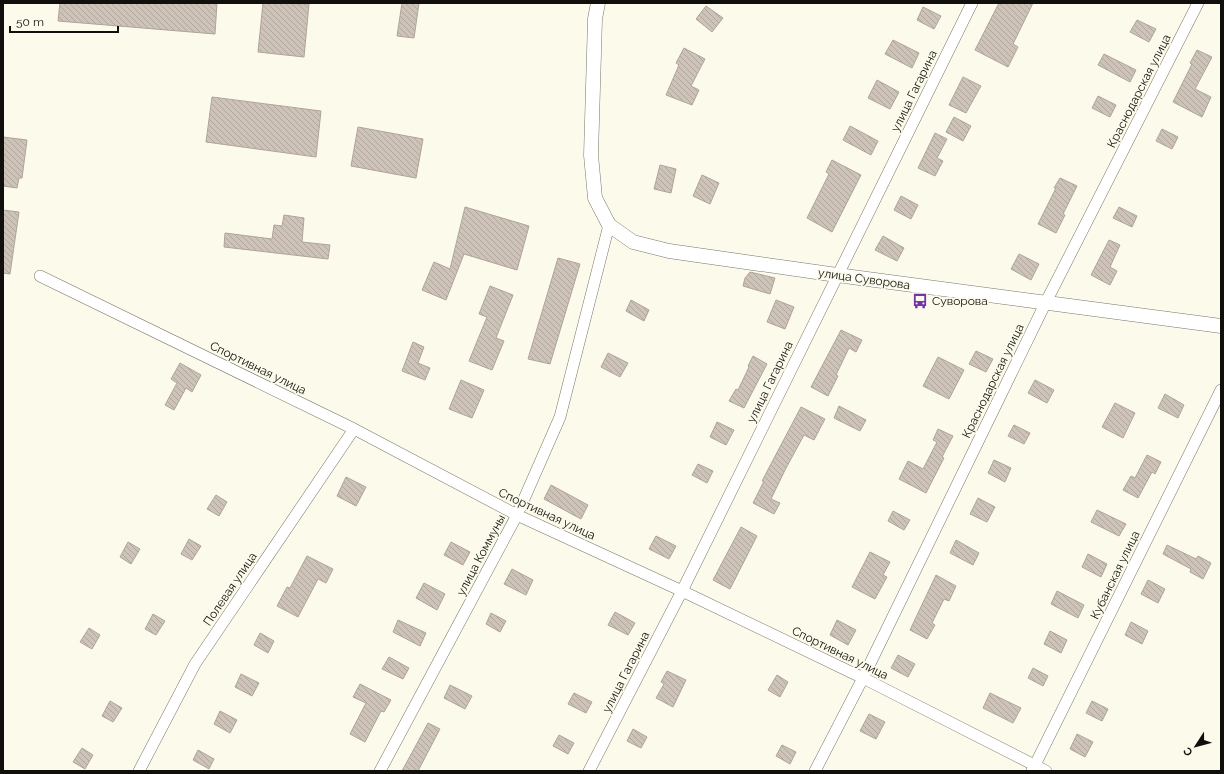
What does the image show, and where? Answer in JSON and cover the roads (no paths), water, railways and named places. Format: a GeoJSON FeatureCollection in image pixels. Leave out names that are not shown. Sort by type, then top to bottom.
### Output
{"type":"FeatureCollection","features":[{"type":"Feature","properties":{"kind":"street"},"geometry":{"type":"LineString","coordinates":[[598,3],[595,19],[591,155],[595,198],[609,225]]}},
{"type":"Feature","properties":{"kind":"street","name":"улица Гагарина"},"geometry":{"type":"LineString","coordinates":[[589,771],[682,591],[972,3]]}},
{"type":"Feature","properties":{"kind":"street","name":"Краснодарская улица"},"geometry":{"type":"LineString","coordinates":[[815,771],[863,678],[1046,302],[1198,3]]}},
{"type":"Feature","properties":{"kind":"street","name":"улица Суворова"},"geometry":{"type":"LineString","coordinates":[[609,225],[633,242],[669,251],[1221,326]]}},
{"type":"Feature","properties":{"kind":"street","name":"улица Коммуны"},"geometry":{"type":"LineString","coordinates":[[380,771],[517,515],[560,417],[609,225]]}},
{"type":"Feature","properties":{"kind":"street","name":"Спортивная улица"},"geometry":{"type":"LineString","coordinates":[[40,276],[354,429],[517,515],[682,591],[863,678],[1033,768],[1046,771]]}},
{"type":"Feature","properties":{"kind":"street","name":"Кубанская улица"},"geometry":{"type":"LineString","coordinates":[[1033,768],[1221,390]]}},
{"type":"Feature","properties":{"kind":"street","name":"Полевая улица"},"geometry":{"type":"LineString","coordinates":[[138,771],[195,664],[354,429]]}},
{"type":"Feature","properties":{"kind":"place","name":"Суворова"},"geometry":{"type":"Point","coordinates":[920,301]}}]}
